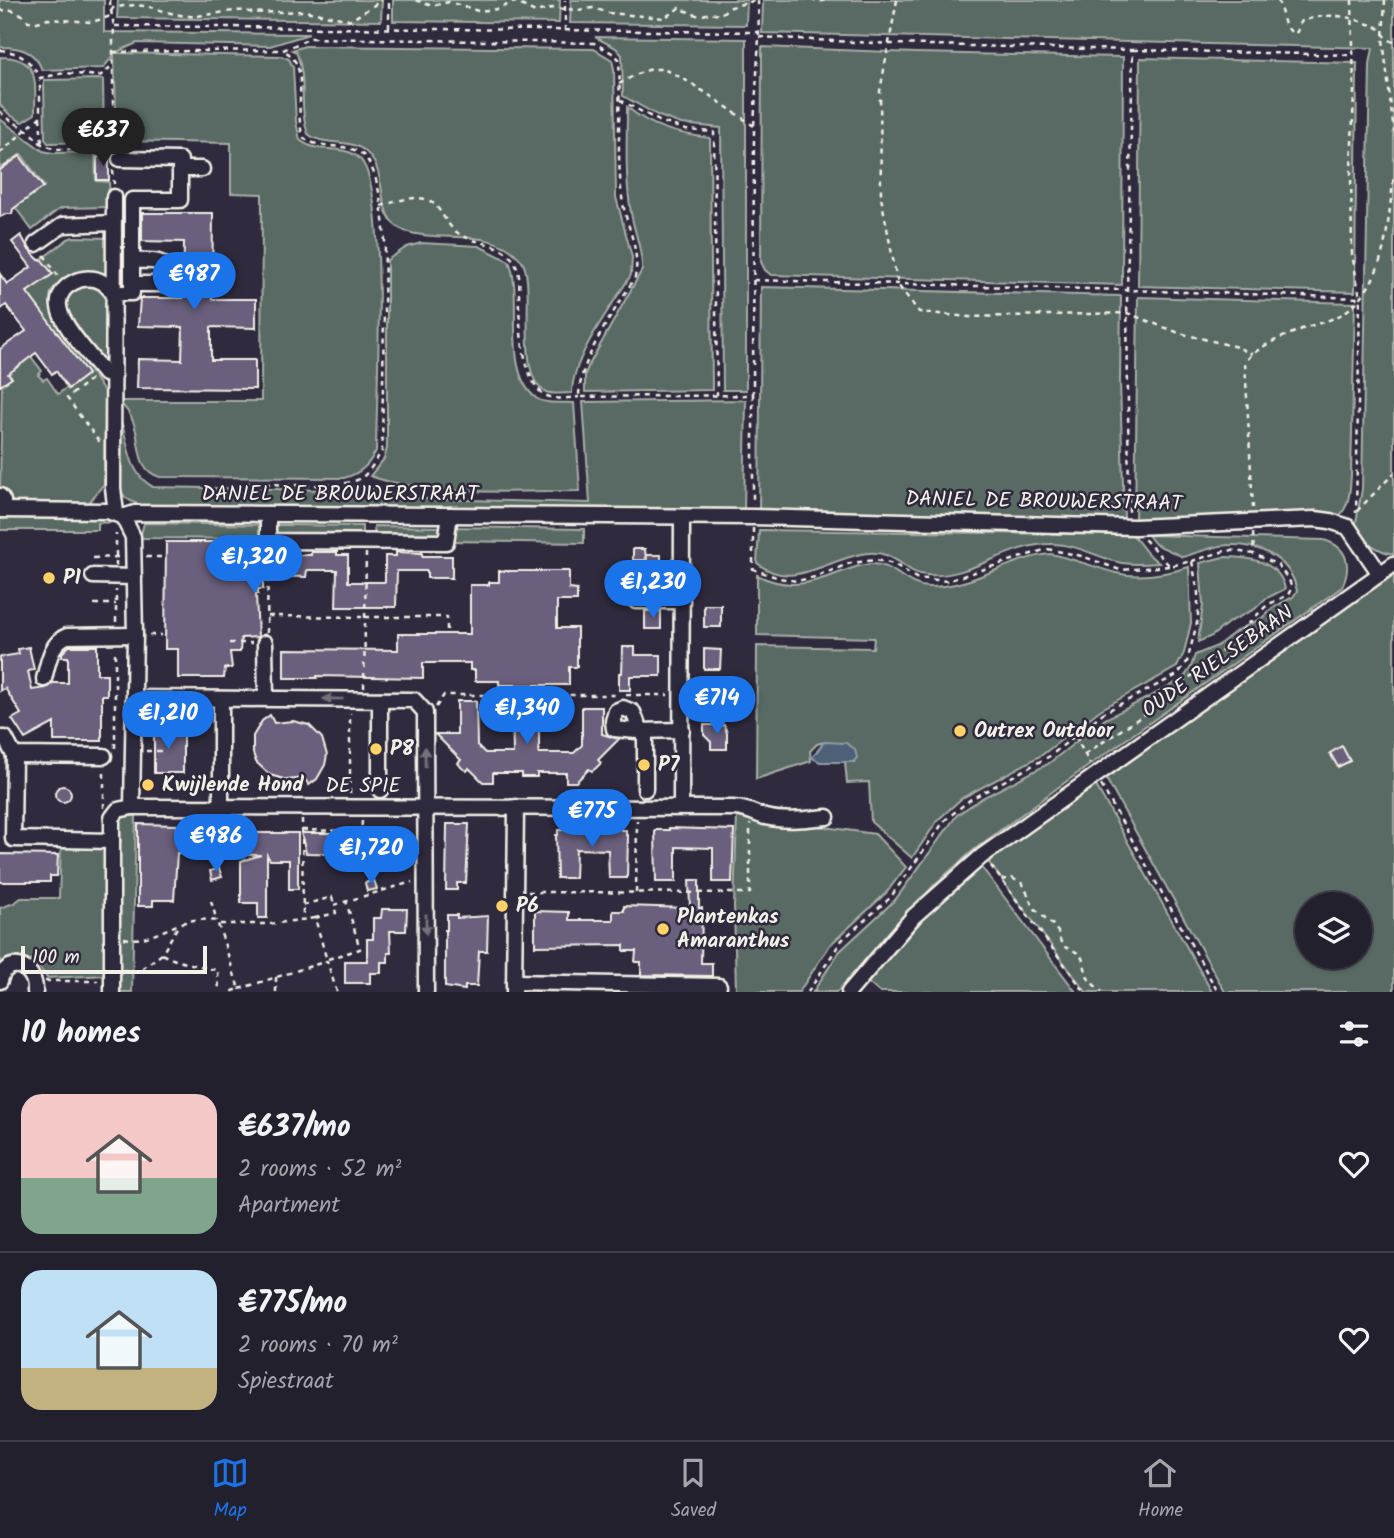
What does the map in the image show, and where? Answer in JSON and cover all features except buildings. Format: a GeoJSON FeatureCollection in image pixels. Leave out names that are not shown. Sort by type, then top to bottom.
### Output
{"type":"FeatureCollection","features":[{"type":"Feature","properties":{"kind":"street"},"geometry":{"type":"LineString","coordinates":[[108,373],[67,325],[58,308],[59,297],[73,282],[90,278],[102,282],[114,293],[132,293],[132,200],[180,200],[180,160],[117,159]]}},
{"type":"Feature","properties":{"kind":"street"},"geometry":{"type":"LineString","coordinates":[[180,169],[202,169]]}},
{"type":"Feature","properties":{"kind":"street"},"geometry":{"type":"LineString","coordinates":[[107,987],[112,968],[114,814],[122,808],[132,807],[135,635],[133,537],[119,515],[108,373],[114,293],[114,197]]}},
{"type":"Feature","properties":{"kind":"street"},"geometry":{"type":"LineString","coordinates":[[36,244],[63,225],[132,215]]}},
{"type":"Feature","properties":{"kind":"street"},"geometry":{"type":"LineString","coordinates":[[132,261],[161,262],[167,266],[170,274],[166,282],[161,284],[132,284]]}},
{"type":"Feature","properties":{"kind":"street","name":"DANIEL DE BROUWERSTRAAT"},"geometry":{"type":"LineString","coordinates":[[1,505],[119,515],[753,517],[1135,527],[1315,519],[1330,520],[1348,527],[1380,574]]}},
{"type":"Feature","properties":{"kind":"street"},"geometry":{"type":"LineString","coordinates":[[268,514],[268,541],[366,542],[446,542],[450,515]]}},
{"type":"Feature","properties":{"kind":"street"},"geometry":{"type":"LineString","coordinates":[[681,807],[682,517]]}},
{"type":"Feature","properties":{"kind":"street","name":"OUDE RIELSEBAAN"},"geometry":{"type":"LineString","coordinates":[[849,992],[914,916],[982,856],[1394,564]]}},
{"type":"Feature","properties":{"kind":"street"},"geometry":{"type":"LineString","coordinates":[[93,576],[134,577]]}},
{"type":"Feature","properties":{"kind":"street"},"geometry":{"type":"LineString","coordinates":[[636,601],[682,601]]}},
{"type":"Feature","properties":{"kind":"street"},"geometry":{"type":"LineString","coordinates":[[44,679],[50,654],[60,639],[67,636],[135,635]]}},
{"type":"Feature","properties":{"kind":"street"},"geometry":{"type":"LineString","coordinates":[[265,643],[266,698]]}},
{"type":"Feature","properties":{"kind":"street"},"geometry":{"type":"LineString","coordinates":[[134,698],[414,700],[422,708],[425,712],[426,992]]}},
{"type":"Feature","properties":{"kind":"street"},"geometry":{"type":"LineString","coordinates":[[221,698],[221,807]]}},
{"type":"Feature","properties":{"kind":"street"},"geometry":{"type":"LineString","coordinates":[[380,700],[380,790]]}},
{"type":"Feature","properties":{"kind":"street"},"geometry":{"type":"LineString","coordinates":[[645,789],[641,731],[682,730]]}},
{"type":"Feature","properties":{"kind":"street"},"geometry":{"type":"LineString","coordinates":[[0,738],[5,738],[14,755],[13,839],[112,841]]}},
{"type":"Feature","properties":{"kind":"street"},"geometry":{"type":"LineString","coordinates":[[14,755],[104,756]]}},
{"type":"Feature","properties":{"kind":"street","name":"DE SPIE"},"geometry":{"type":"LineString","coordinates":[[132,807],[681,807],[746,808],[763,816],[782,820],[827,817]]}},
{"type":"Feature","properties":{"kind":"street"},"geometry":{"type":"LineString","coordinates":[[516,807],[514,987],[719,986]]}},
{"type":"Feature","properties":{"kind":"street"},"geometry":{"type":"LineString","coordinates":[[0,981],[1,974],[18,966],[33,975],[35,988]]}},
{"type":"Feature","properties":{"kind":"path"},"geometry":{"type":"LineString","coordinates":[[0,111],[42,144],[55,149],[113,150],[113,52],[116,26],[110,15],[110,0]]}},
{"type":"Feature","properties":{"kind":"path"},"geometry":{"type":"LineString","coordinates":[[0,11],[9,9],[33,22],[48,19],[93,22],[110,15],[113,8],[136,3],[188,16],[246,10],[252,13],[299,10],[351,20],[382,0]]}},
{"type":"Feature","properties":{"kind":"path"},"geometry":{"type":"LineString","coordinates":[[389,0],[389,28]]}},
{"type":"Feature","properties":{"kind":"path"},"geometry":{"type":"LineString","coordinates":[[416,0],[432,6],[449,2],[478,11],[497,9],[514,2],[535,12],[552,8],[593,8],[609,13],[664,18],[677,9],[699,16],[710,13],[720,15],[728,8],[757,0],[759,34],[754,126],[754,569],[788,580],[806,579],[851,563],[876,560],[894,564],[916,578],[947,581],[1047,549],[1082,556],[1120,570],[1170,566],[1228,550],[1254,554],[1278,565],[1290,582],[1291,589],[1288,594],[1267,605],[1211,662],[1097,748],[1085,754],[1075,736]]}},
{"type":"Feature","properties":{"kind":"path"},"geometry":{"type":"LineString","coordinates":[[565,0],[565,31]]}},
{"type":"Feature","properties":{"kind":"path"},"geometry":{"type":"LineString","coordinates":[[811,0],[826,0]]}},
{"type":"Feature","properties":{"kind":"path"},"geometry":{"type":"LineString","coordinates":[[897,0],[891,44],[880,90],[881,197],[898,285],[919,312],[968,317],[1127,313],[1179,333],[1237,347],[1252,354]]}},
{"type":"Feature","properties":{"kind":"path"},"geometry":{"type":"LineString","coordinates":[[1278,0],[1285,25],[1293,33],[1297,32],[1300,22],[1324,14],[1351,17],[1377,27],[1383,36],[1394,42]]}},
{"type":"Feature","properties":{"kind":"path"},"geometry":{"type":"LineString","coordinates":[[1352,0],[1352,254],[1360,298],[1356,513],[1394,474]]}},
{"type":"Feature","properties":{"kind":"path"},"geometry":{"type":"LineString","coordinates":[[1385,0],[1383,36],[1394,132]]}},
{"type":"Feature","properties":{"kind":"path"},"geometry":{"type":"LineString","coordinates":[[116,26],[759,34],[891,44],[1353,55]]}},
{"type":"Feature","properties":{"kind":"path"},"geometry":{"type":"LineString","coordinates":[[113,52],[283,50],[311,38],[594,43],[614,54],[619,59],[622,195],[638,257],[637,267],[635,277],[585,362],[579,379],[579,397]]}},
{"type":"Feature","properties":{"kind":"path"},"geometry":{"type":"LineString","coordinates":[[0,50],[18,53],[33,65],[40,78],[42,144]]}},
{"type":"Feature","properties":{"kind":"path"},"geometry":{"type":"LineString","coordinates":[[244,482],[335,485],[359,480],[382,450],[385,241],[375,178],[365,156],[358,151],[314,143],[304,138],[300,122],[300,82],[297,65],[292,55],[283,50]]}},
{"type":"Feature","properties":{"kind":"path"},"geometry":{"type":"LineString","coordinates":[[1133,50],[1127,290],[1129,517],[1141,537],[1170,566]]}},
{"type":"Feature","properties":{"kind":"path"},"geometry":{"type":"LineString","coordinates":[[40,78],[64,73],[100,76],[113,64]]}},
{"type":"Feature","properties":{"kind":"path"},"geometry":{"type":"LineString","coordinates":[[620,84],[640,72],[661,68],[685,79],[754,126]]}},
{"type":"Feature","properties":{"kind":"path"},"geometry":{"type":"LineString","coordinates":[[620,100],[659,121],[686,130],[714,132],[717,395]]}},
{"type":"Feature","properties":{"kind":"path"},"geometry":{"type":"LineString","coordinates":[[0,153],[40,117]]}},
{"type":"Feature","properties":{"kind":"path"},"geometry":{"type":"LineString","coordinates":[[114,197],[117,159]]}},
{"type":"Feature","properties":{"kind":"path"},"geometry":{"type":"LineString","coordinates":[[1254,554],[1254,504],[1245,362],[1252,354],[1272,342],[1332,319],[1348,310],[1360,298],[1377,273],[1385,241],[1394,176]]}},
{"type":"Feature","properties":{"kind":"path"},"geometry":{"type":"LineString","coordinates":[[381,206],[402,200],[423,199],[432,202],[453,229],[471,241],[503,249],[513,258],[518,268],[523,343],[532,384],[544,395],[557,398],[753,395]]}},
{"type":"Feature","properties":{"kind":"path"},"geometry":{"type":"LineString","coordinates":[[36,244],[66,287]]}},
{"type":"Feature","properties":{"kind":"path"},"geometry":{"type":"LineString","coordinates":[[754,280],[1360,298]]}},
{"type":"Feature","properties":{"kind":"path"},"geometry":{"type":"LineString","coordinates":[[108,373],[66,398],[113,460]]}},
{"type":"Feature","properties":{"kind":"path"},"geometry":{"type":"LineString","coordinates":[[229,643],[265,643],[268,616],[268,541]]}},
{"type":"Feature","properties":{"kind":"path"},"geometry":{"type":"LineString","coordinates":[[361,837],[356,807],[357,700],[364,617],[366,542]]}},
{"type":"Feature","properties":{"kind":"path"},"geometry":{"type":"LineString","coordinates":[[808,992],[842,940],[890,898],[945,820],[971,799],[1050,756],[1103,713],[1177,675],[1187,662],[1198,619],[1198,593],[1192,561]]}},
{"type":"Feature","properties":{"kind":"path"},"geometry":{"type":"LineString","coordinates":[[94,604],[116,604]]}},
{"type":"Feature","properties":{"kind":"path"},"geometry":{"type":"LineString","coordinates":[[268,616],[447,617],[447,630]]}},
{"type":"Feature","properties":{"kind":"path"},"geometry":{"type":"LineString","coordinates":[[422,708],[436,707],[444,695],[682,695]]}},
{"type":"Feature","properties":{"kind":"path"},"geometry":{"type":"LineString","coordinates":[[1095,774],[1218,992]]}},
{"type":"Feature","properties":{"kind":"path"},"geometry":{"type":"LineString","coordinates":[[302,807],[303,921]]}},
{"type":"Feature","properties":{"kind":"path"},"geometry":{"type":"LineString","coordinates":[[636,894],[637,807]]}},
{"type":"Feature","properties":{"kind":"path"},"geometry":{"type":"LineString","coordinates":[[515,892],[750,893],[750,810]]}},
{"type":"Feature","properties":{"kind":"path"},"geometry":{"type":"LineString","coordinates":[[302,830],[347,831],[347,837],[414,838],[413,853],[426,853]]}},
{"type":"Feature","properties":{"kind":"path"},"geometry":{"type":"LineString","coordinates":[[982,856],[1085,992]]}},
{"type":"Feature","properties":{"kind":"path"},"geometry":{"type":"LineString","coordinates":[[334,905],[426,878]]}},
{"type":"Feature","properties":{"kind":"path"},"geometry":{"type":"LineString","coordinates":[[1002,880],[1012,878],[1023,884],[1034,908],[1058,932],[1062,946],[1081,954],[1087,977],[1102,992]]}},
{"type":"Feature","properties":{"kind":"path"},"geometry":{"type":"LineString","coordinates":[[112,936],[140,939],[194,920],[303,921],[336,913],[332,897],[303,905]]}},
{"type":"Feature","properties":{"kind":"path"},"geometry":{"type":"LineString","coordinates":[[211,901],[240,989]]}},
{"type":"Feature","properties":{"kind":"path"},"geometry":{"type":"LineString","coordinates":[[230,992],[360,949],[346,901]]}},
{"type":"Feature","properties":{"kind":"path"},"geometry":{"type":"LineString","coordinates":[[315,918],[337,992]]}},
{"type":"Feature","properties":{"kind":"path"},"geometry":{"type":"LineString","coordinates":[[112,968],[137,972],[162,954],[178,925]]}},
{"type":"Feature","properties":{"kind":"path"},"geometry":{"type":"LineString","coordinates":[[162,954],[177,958],[188,965],[202,965],[218,971],[219,992]]}},
{"type":"Feature","properties":{"kind":"path"},"geometry":{"type":"LineString","coordinates":[[276,977],[276,992]]}},
{"type":"Feature","properties":{"kind":"path"},"geometry":{"type":"LineString","coordinates":[[35,988],[49,980],[107,987]]}},
{"type":"Feature","properties":{"kind":"green space"},"geometry":{"type":"Polygon","coordinates":[[[0,0],[104,0],[104,32],[309,34],[270,46],[137,43],[115,53],[281,56],[289,59],[293,67],[296,122],[300,140],[314,147],[346,151],[360,159],[369,178],[375,210],[379,297],[376,451],[363,468],[344,478],[160,477],[146,468],[140,455],[133,421],[118,401],[261,401],[262,194],[231,193],[231,143],[117,141],[114,55],[103,68],[42,70],[35,58],[26,51],[0,47],[0,0]]]}},
{"type":"Feature","properties":{"kind":"green space"},"geometry":{"type":"Polygon","coordinates":[[[118,0],[382,0],[381,21],[117,18],[118,0]]]}},
{"type":"Feature","properties":{"kind":"green space"},"geometry":{"type":"Polygon","coordinates":[[[393,0],[560,0],[559,23],[393,21],[393,0]]]}},
{"type":"Feature","properties":{"kind":"green space"},"geometry":{"type":"Polygon","coordinates":[[[571,0],[747,0],[746,25],[570,23],[571,0]]]}},
{"type":"Feature","properties":{"kind":"green space"},"geometry":{"type":"Polygon","coordinates":[[[763,0],[1394,0],[1394,554],[1372,545],[1355,528],[1362,489],[1370,64],[1373,48],[762,33],[763,0]]]}},
{"type":"Feature","properties":{"kind":"green space"},"geometry":{"type":"Polygon","coordinates":[[[595,37],[746,39],[746,390],[723,390],[721,128],[681,124],[659,116],[623,96],[622,55],[616,48],[595,37]]]}},
{"type":"Feature","properties":{"kind":"green space"},"geometry":{"type":"Polygon","coordinates":[[[305,46],[594,49],[612,60],[616,197],[632,257],[631,275],[586,348],[574,379],[572,393],[549,393],[536,383],[528,349],[526,271],[521,260],[509,249],[496,243],[466,237],[419,235],[396,226],[386,210],[378,171],[367,153],[350,144],[324,141],[308,134],[300,62],[296,52],[292,50],[305,46]]]}},
{"type":"Feature","properties":{"kind":"green space"},"geometry":{"type":"Polygon","coordinates":[[[762,47],[1123,57],[1122,285],[771,275],[761,262],[762,47]]]}},
{"type":"Feature","properties":{"kind":"green space"},"geometry":{"type":"Polygon","coordinates":[[[0,57],[23,62],[33,74],[35,114],[22,122],[0,105],[0,57]]]}},
{"type":"Feature","properties":{"kind":"green space"},"geometry":{"type":"Polygon","coordinates":[[[1140,58],[1357,63],[1355,292],[1138,286],[1140,58]]]}},
{"type":"Feature","properties":{"kind":"green space"},"geometry":{"type":"Polygon","coordinates":[[[103,79],[104,142],[48,143],[45,139],[44,80],[103,79]]]}},
{"type":"Feature","properties":{"kind":"green space"},"geometry":{"type":"Polygon","coordinates":[[[627,107],[666,129],[710,138],[712,390],[585,392],[585,374],[589,365],[642,270],[628,194],[627,107]]]}},
{"type":"Feature","properties":{"kind":"green space"},"geometry":{"type":"Polygon","coordinates":[[[0,119],[43,151],[95,152],[96,181],[109,182],[110,207],[64,208],[32,230],[15,207],[44,186],[21,154],[0,169],[0,119]]]}},
{"type":"Feature","properties":{"kind":"green space"},"geometry":{"type":"Polygon","coordinates":[[[73,237],[109,238],[108,275],[71,277],[61,281],[50,297],[57,323],[105,393],[104,484],[86,506],[10,504],[0,490],[2,377],[26,350],[42,371],[38,375],[43,380],[47,378],[58,394],[81,377],[21,295],[35,264],[73,237]]]}},
{"type":"Feature","properties":{"kind":"green space"},"geometry":{"type":"Polygon","coordinates":[[[421,243],[479,246],[509,261],[515,294],[519,370],[525,386],[536,398],[550,402],[574,403],[580,491],[446,490],[393,483],[370,476],[384,459],[387,448],[387,260],[407,247],[421,243]]]}},
{"type":"Feature","properties":{"kind":"green space"},"geometry":{"type":"Polygon","coordinates":[[[88,284],[98,289],[109,307],[111,331],[109,367],[106,368],[69,317],[65,305],[73,289],[88,284]]]}},
{"type":"Feature","properties":{"kind":"green space"},"geometry":{"type":"Polygon","coordinates":[[[761,287],[1121,296],[1120,381],[1124,519],[759,514],[761,287]]]}},
{"type":"Feature","properties":{"kind":"green space"},"geometry":{"type":"Polygon","coordinates":[[[1138,297],[1355,303],[1350,486],[1347,502],[1339,516],[1135,519],[1138,297]]]}},
{"type":"Feature","properties":{"kind":"green space"},"geometry":{"type":"Polygon","coordinates":[[[746,400],[744,513],[146,506],[127,498],[119,482],[118,419],[122,424],[134,467],[145,482],[153,487],[330,490],[360,486],[389,494],[427,499],[590,503],[583,402],[746,400]]]}},
{"type":"Feature","properties":{"kind":"green space"},"geometry":{"type":"Polygon","coordinates":[[[0,515],[108,515],[114,522],[98,523],[98,530],[0,530],[0,515]]]}},
{"type":"Feature","properties":{"kind":"green space"},"geometry":{"type":"Polygon","coordinates":[[[144,523],[362,526],[362,540],[140,538],[144,523]]]}},
{"type":"Feature","properties":{"kind":"green space"},"geometry":{"type":"Polygon","coordinates":[[[374,526],[584,529],[584,543],[375,540],[374,526]]]}},
{"type":"Feature","properties":{"kind":"green space"},"geometry":{"type":"Polygon","coordinates":[[[759,530],[1133,535],[1159,563],[1122,563],[1077,548],[1050,544],[1019,549],[974,567],[942,575],[918,574],[886,555],[868,553],[798,574],[784,575],[757,563],[759,530]]]}},
{"type":"Feature","properties":{"kind":"green space"},"geometry":{"type":"Polygon","coordinates":[[[1148,535],[1324,540],[1343,552],[1347,572],[1342,587],[975,849],[935,884],[837,992],[813,992],[839,952],[895,900],[957,815],[982,798],[1048,764],[1105,719],[1169,687],[1185,676],[1195,655],[1217,646],[1236,631],[1262,618],[1272,608],[1293,597],[1297,591],[1287,568],[1279,560],[1257,549],[1220,546],[1183,557],[1155,544],[1148,535]]]}},
{"type":"Feature","properties":{"kind":"green space"},"geometry":{"type":"Polygon","coordinates":[[[1051,554],[1134,576],[1189,567],[1191,623],[1184,653],[1177,667],[1100,710],[1042,755],[962,798],[938,820],[912,858],[871,822],[869,782],[847,783],[845,762],[853,762],[824,742],[817,744],[810,751],[811,761],[756,779],[757,646],[873,648],[874,638],[757,635],[757,575],[780,583],[801,584],[860,566],[878,564],[920,586],[944,586],[960,583],[1020,561],[1051,554]]]}},
{"type":"Feature","properties":{"kind":"green space"},"geometry":{"type":"Polygon","coordinates":[[[1223,557],[1252,559],[1269,566],[1282,579],[1285,589],[1229,622],[1212,636],[1198,642],[1203,605],[1200,563],[1223,557]]]}},
{"type":"Feature","properties":{"kind":"green space"},"geometry":{"type":"Polygon","coordinates":[[[1394,569],[1394,992],[1225,992],[1104,775],[1394,569]]]}},
{"type":"Feature","properties":{"kind":"green space"},"geometry":{"type":"Polygon","coordinates":[[[1094,782],[1212,992],[1086,992],[987,860],[1094,782]]]}},
{"type":"Feature","properties":{"kind":"green space"},"geometry":{"type":"Polygon","coordinates":[[[136,814],[132,992],[120,992],[119,816],[136,814]]]}},
{"type":"Feature","properties":{"kind":"green space"},"geometry":{"type":"Polygon","coordinates":[[[737,815],[875,834],[906,867],[886,893],[830,945],[799,992],[736,992],[734,906],[737,815]]]}},
{"type":"Feature","properties":{"kind":"green space"},"geometry":{"type":"Polygon","coordinates":[[[107,843],[108,975],[47,978],[34,960],[15,960],[0,965],[0,908],[21,898],[59,898],[61,844],[107,843]]]}},
{"type":"Feature","properties":{"kind":"green space"},"geometry":{"type":"Polygon","coordinates":[[[980,865],[1076,992],[879,992],[867,982],[924,918],[980,865]]]}},
{"type":"Feature","properties":{"kind":"water"},"geometry":{"type":"Polygon","coordinates":[[[824,742],[846,743],[855,749],[857,758],[853,762],[820,762],[812,758],[824,742]]]}},
{"type":"Feature","properties":{"kind":"place","name":"P1"},"geometry":{"type":"Point","coordinates":[49,578]}},
{"type":"Feature","properties":{"kind":"place","name":"Outrex Outdoor"},"geometry":{"type":"Point","coordinates":[960,731]}},
{"type":"Feature","properties":{"kind":"place","name":"P8"},"geometry":{"type":"Point","coordinates":[376,749]}},
{"type":"Feature","properties":{"kind":"place","name":"P7"},"geometry":{"type":"Point","coordinates":[644,765]}},
{"type":"Feature","properties":{"kind":"place","name":"Kwijlende Hond"},"geometry":{"type":"Point","coordinates":[148,785]}},
{"type":"Feature","properties":{"kind":"place","name":"P6"},"geometry":{"type":"Point","coordinates":[502,906]}},
{"type":"Feature","properties":{"kind":"place","name":"Plantenkas Amaranthus"},"geometry":{"type":"Point","coordinates":[663,929]}}]}
